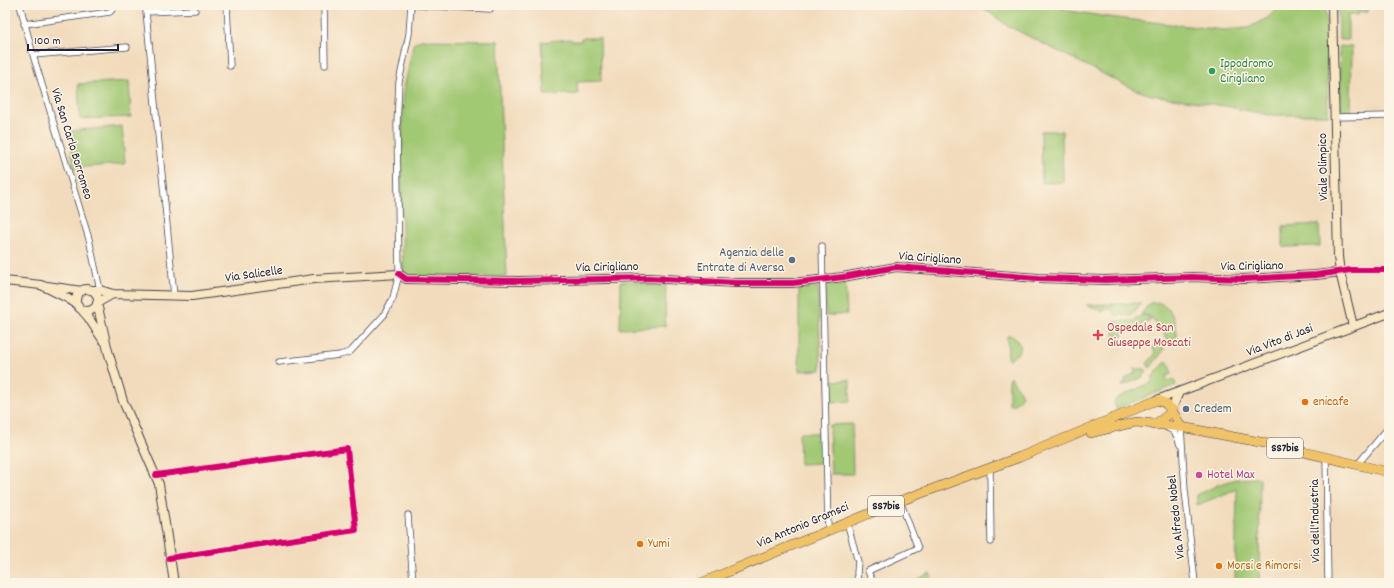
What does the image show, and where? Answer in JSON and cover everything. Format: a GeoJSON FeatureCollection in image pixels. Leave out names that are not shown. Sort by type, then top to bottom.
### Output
{"type":"FeatureCollection","features":[{"type":"Feature","properties":{"kind":"main road","name":"Via Antonio Gramsci"},"geometry":{"type":"LineString","coordinates":[[701,583],[847,522],[900,501],[990,469],[1157,400]]}},
{"type":"Feature","properties":{"kind":"main road"},"geometry":{"type":"LineString","coordinates":[[1157,400],[1163,401],[1172,409],[1181,427]]}},
{"type":"Feature","properties":{"kind":"main road"},"geometry":{"type":"LineString","coordinates":[[1154,425],[1168,416],[1172,409]]}},
{"type":"Feature","properties":{"kind":"main road"},"geometry":{"type":"LineString","coordinates":[[1133,410],[1132,415],[1136,422]]}},
{"type":"Feature","properties":{"kind":"main road","name":"Via Antonio Gramsci"},"geometry":{"type":"LineString","coordinates":[[1073,436],[1136,422],[1181,427]]}},
{"type":"Feature","properties":{"kind":"main road","name":"SS7bis"},"geometry":{"type":"LineString","coordinates":[[1181,427],[1265,443],[1389,472]]}},
{"type":"Feature","properties":{"kind":"street","name":"Via San Carlo Borromeo"},"geometry":{"type":"LineString","coordinates":[[20,5],[33,55],[89,239],[100,290]]}},
{"type":"Feature","properties":{"kind":"street"},"geometry":{"type":"LineString","coordinates":[[24,24],[110,12],[116,5]]}},
{"type":"Feature","properties":{"kind":"street"},"geometry":{"type":"LineString","coordinates":[[227,5],[230,66]]}},
{"type":"Feature","properties":{"kind":"street"},"geometry":{"type":"LineString","coordinates":[[324,5],[325,65]]}},
{"type":"Feature","properties":{"kind":"street"},"geometry":{"type":"LineString","coordinates":[[279,362],[340,356],[350,352],[384,315],[393,298],[400,274],[397,125],[400,82],[409,34],[411,5],[490,9]]}},
{"type":"Feature","properties":{"kind":"street","name":"Viale Olimpico"},"geometry":{"type":"LineString","coordinates":[[1332,5],[1337,230],[1340,272],[1353,326]]}},
{"type":"Feature","properties":{"kind":"street"},"geometry":{"type":"LineString","coordinates":[[174,296],[146,12],[195,10]]}},
{"type":"Feature","properties":{"kind":"street"},"geometry":{"type":"LineString","coordinates":[[33,55],[127,47]]}},
{"type":"Feature","properties":{"kind":"street"},"geometry":{"type":"LineString","coordinates":[[1335,117],[1389,116]]}},
{"type":"Feature","properties":{"kind":"street"},"geometry":{"type":"LineString","coordinates":[[822,246],[821,280],[828,530]]}},
{"type":"Feature","properties":{"kind":"street","name":"Via Cirigliano"},"geometry":{"type":"LineString","coordinates":[[400,274],[406,278],[519,281],[649,278],[736,283],[793,283],[821,280],[896,266],[1038,278],[1105,280],[1192,277],[1244,279],[1308,276],[1350,270],[1389,270]]}},
{"type":"Feature","properties":{"kind":"street","name":"Via Salicelle"},"geometry":{"type":"LineString","coordinates":[[5,281],[86,290],[100,290],[113,294],[192,296],[314,279],[400,274]]}},
{"type":"Feature","properties":{"kind":"street"},"geometry":{"type":"LineString","coordinates":[[41,285],[67,298],[79,307],[88,316],[97,329],[108,351]]}},
{"type":"Feature","properties":{"kind":"street"},"geometry":{"type":"LineString","coordinates":[[79,307],[77,296],[86,290],[96,294],[108,351],[127,412],[156,475],[161,493],[174,583]]}},
{"type":"Feature","properties":{"kind":"street"},"geometry":{"type":"LineString","coordinates":[[79,307],[90,311],[96,306],[97,303],[113,294]]}},
{"type":"Feature","properties":{"kind":"street","name":"Via Vito di Jasi"},"geometry":{"type":"LineString","coordinates":[[1157,400],[1389,313]]}},
{"type":"Feature","properties":{"kind":"street"},"geometry":{"type":"LineString","coordinates":[[1172,409],[1179,392]]}},
{"type":"Feature","properties":{"kind":"street","name":"Via Alfredo Nobel"},"geometry":{"type":"LineString","coordinates":[[1154,425],[1173,430],[1176,433],[1182,449]]}},
{"type":"Feature","properties":{"kind":"street","name":"Via Alfredo Nobel"},"geometry":{"type":"LineString","coordinates":[[1181,427],[1190,543],[1195,583]]}},
{"type":"Feature","properties":{"kind":"street"},"geometry":{"type":"LineString","coordinates":[[1357,465],[1389,427]]}},
{"type":"Feature","properties":{"kind":"street"},"geometry":{"type":"LineString","coordinates":[[156,475],[347,449],[356,530],[170,558]]}},
{"type":"Feature","properties":{"kind":"street","name":"Via dell'Industria"},"geometry":{"type":"LineString","coordinates":[[1326,458],[1328,583]]}},
{"type":"Feature","properties":{"kind":"street"},"geometry":{"type":"LineString","coordinates":[[990,469],[991,542]]}},
{"type":"Feature","properties":{"kind":"street"},"geometry":{"type":"LineString","coordinates":[[873,583],[868,571],[918,548],[900,501]]}},
{"type":"Feature","properties":{"kind":"street"},"geometry":{"type":"LineString","coordinates":[[408,515],[413,583]]}},
{"type":"Feature","properties":{"kind":"street"},"geometry":{"type":"LineString","coordinates":[[847,522],[858,562],[858,583]]}},
{"type":"Feature","properties":{"kind":"green space","name":"Ippodromo Cirigliano"},"geometry":{"type":"Polygon","coordinates":[[[979,5],[1053,5],[1070,11],[1108,17],[1223,30],[1248,28],[1269,17],[1280,5],[1326,5],[1328,115],[1269,115],[1225,106],[1152,95],[1133,89],[1008,26],[979,5]]]}},
{"type":"Feature","properties":{"kind":"green space"},"geometry":{"type":"Polygon","coordinates":[[[1338,5],[1358,5],[1358,15],[1348,15],[1348,40],[1339,40],[1338,5]]]}},
{"type":"Feature","properties":{"kind":"green space"},"geometry":{"type":"Polygon","coordinates":[[[1359,5],[1368,5],[1368,12],[1359,12],[1359,5]]]}},
{"type":"Feature","properties":{"kind":"green space"},"geometry":{"type":"Polygon","coordinates":[[[581,38],[600,38],[601,81],[577,82],[578,94],[545,95],[542,42],[570,39],[573,41],[581,41],[581,38]]]}},
{"type":"Feature","properties":{"kind":"green space"},"geometry":{"type":"Polygon","coordinates":[[[422,40],[498,41],[507,277],[409,276],[403,272],[401,163],[404,89],[413,45],[415,42],[422,40]]]}},
{"type":"Feature","properties":{"kind":"green space"},"geometry":{"type":"Polygon","coordinates":[[[1339,46],[1352,47],[1351,112],[1341,109],[1339,46]]]}},
{"type":"Feature","properties":{"kind":"green space"},"geometry":{"type":"Polygon","coordinates":[[[129,81],[131,117],[80,119],[78,84],[129,81]]]}},
{"type":"Feature","properties":{"kind":"green space"},"geometry":{"type":"Polygon","coordinates":[[[122,126],[125,164],[73,168],[70,131],[122,126]]]}},
{"type":"Feature","properties":{"kind":"green space"},"geometry":{"type":"Polygon","coordinates":[[[1041,131],[1062,131],[1063,182],[1042,183],[1041,131]]]}},
{"type":"Feature","properties":{"kind":"green space"},"geometry":{"type":"Polygon","coordinates":[[[1319,224],[1320,246],[1283,247],[1283,226],[1319,224]]]}},
{"type":"Feature","properties":{"kind":"green space"},"geometry":{"type":"Polygon","coordinates":[[[845,280],[847,314],[826,316],[826,284],[845,280]]]}},
{"type":"Feature","properties":{"kind":"green space"},"geometry":{"type":"Polygon","coordinates":[[[621,281],[666,284],[665,326],[620,329],[621,281]]]}},
{"type":"Feature","properties":{"kind":"green space"},"geometry":{"type":"Polygon","coordinates":[[[818,287],[821,370],[799,371],[799,288],[818,287]]]}},
{"type":"Feature","properties":{"kind":"green space"},"geometry":{"type":"Polygon","coordinates":[[[1141,303],[1132,315],[1115,315],[1114,311],[1108,309],[1104,311],[1086,305],[1141,303]]]}},
{"type":"Feature","properties":{"kind":"green space"},"geometry":{"type":"Polygon","coordinates":[[[1150,303],[1162,304],[1173,316],[1177,336],[1170,346],[1161,326],[1155,323],[1150,316],[1141,314],[1150,303]]]}},
{"type":"Feature","properties":{"kind":"green space"},"geometry":{"type":"Polygon","coordinates":[[[1145,315],[1151,319],[1146,323],[1122,332],[1123,336],[1114,335],[1116,321],[1134,321],[1140,316],[1145,315]]]}},
{"type":"Feature","properties":{"kind":"green space"},"geometry":{"type":"Polygon","coordinates":[[[1010,335],[1016,339],[1021,347],[1017,354],[1008,360],[1007,336],[1010,335]]]}},
{"type":"Feature","properties":{"kind":"green space"},"geometry":{"type":"Polygon","coordinates":[[[1161,343],[1164,349],[1150,368],[1147,364],[1155,354],[1153,347],[1161,343]]]}},
{"type":"Feature","properties":{"kind":"green space"},"geometry":{"type":"Polygon","coordinates":[[[1166,362],[1168,362],[1172,374],[1166,376],[1167,381],[1174,379],[1176,385],[1116,409],[1114,402],[1117,398],[1152,382],[1153,376],[1166,362]]]}},
{"type":"Feature","properties":{"kind":"green space"},"geometry":{"type":"Polygon","coordinates":[[[1134,369],[1145,369],[1147,371],[1143,377],[1122,386],[1126,382],[1125,379],[1135,373],[1134,369]]]}},
{"type":"Feature","properties":{"kind":"green space"},"geometry":{"type":"Polygon","coordinates":[[[1009,377],[1011,377],[1022,395],[1017,402],[1009,405],[1009,377]]]}},
{"type":"Feature","properties":{"kind":"green space"},"geometry":{"type":"Polygon","coordinates":[[[850,380],[850,401],[828,402],[828,381],[850,380]]]}},
{"type":"Feature","properties":{"kind":"green space"},"geometry":{"type":"Polygon","coordinates":[[[852,424],[853,474],[831,474],[829,425],[852,424]]]}},
{"type":"Feature","properties":{"kind":"green space"},"geometry":{"type":"Polygon","coordinates":[[[799,433],[822,433],[823,463],[800,464],[799,433]]]}},
{"type":"Feature","properties":{"kind":"green space"},"geometry":{"type":"Polygon","coordinates":[[[1260,478],[1259,583],[1235,583],[1237,489],[1197,505],[1197,495],[1220,484],[1237,479],[1260,478]]]}},
{"type":"Feature","properties":{"kind":"green space"},"geometry":{"type":"Polygon","coordinates":[[[930,573],[934,583],[915,583],[914,581],[930,573]]]}},
{"type":"Feature","properties":{"kind":"cycle path"},"geometry":{"type":"LineString","coordinates":[[399,274],[406,279],[519,281],[649,278],[736,283],[793,283],[843,277],[896,267],[1038,278],[1105,280],[1192,277],[1244,279],[1316,275],[1351,270],[1389,270]]}},
{"type":"Feature","properties":{"kind":"cycle path"},"geometry":{"type":"LineString","coordinates":[[156,475],[347,449],[356,530],[169,558]]}},
{"type":"Feature","properties":{"kind":"place","name":"Ippodromo Cirigliano"},"geometry":{"type":"Point","coordinates":[1212,71]}},
{"type":"Feature","properties":{"kind":"place","name":"Agenzia delle Entrate di Aversa"},"geometry":{"type":"Point","coordinates":[792,260]}},
{"type":"Feature","properties":{"kind":"place","name":"Ospedale San Giuseppe Moscati"},"geometry":{"type":"Point","coordinates":[1098,335]}},
{"type":"Feature","properties":{"kind":"place","name":"enicafe"},"geometry":{"type":"Point","coordinates":[1305,402]}},
{"type":"Feature","properties":{"kind":"place","name":"Credem"},"geometry":{"type":"Point","coordinates":[1186,409]}},
{"type":"Feature","properties":{"kind":"place","name":"Hotel Max"},"geometry":{"type":"Point","coordinates":[1199,475]}},
{"type":"Feature","properties":{"kind":"place","name":"Yumi"},"geometry":{"type":"Point","coordinates":[640,544]}},
{"type":"Feature","properties":{"kind":"place","name":"Morsi e Rimorsi"},"geometry":{"type":"Point","coordinates":[1219,566]}}]}
